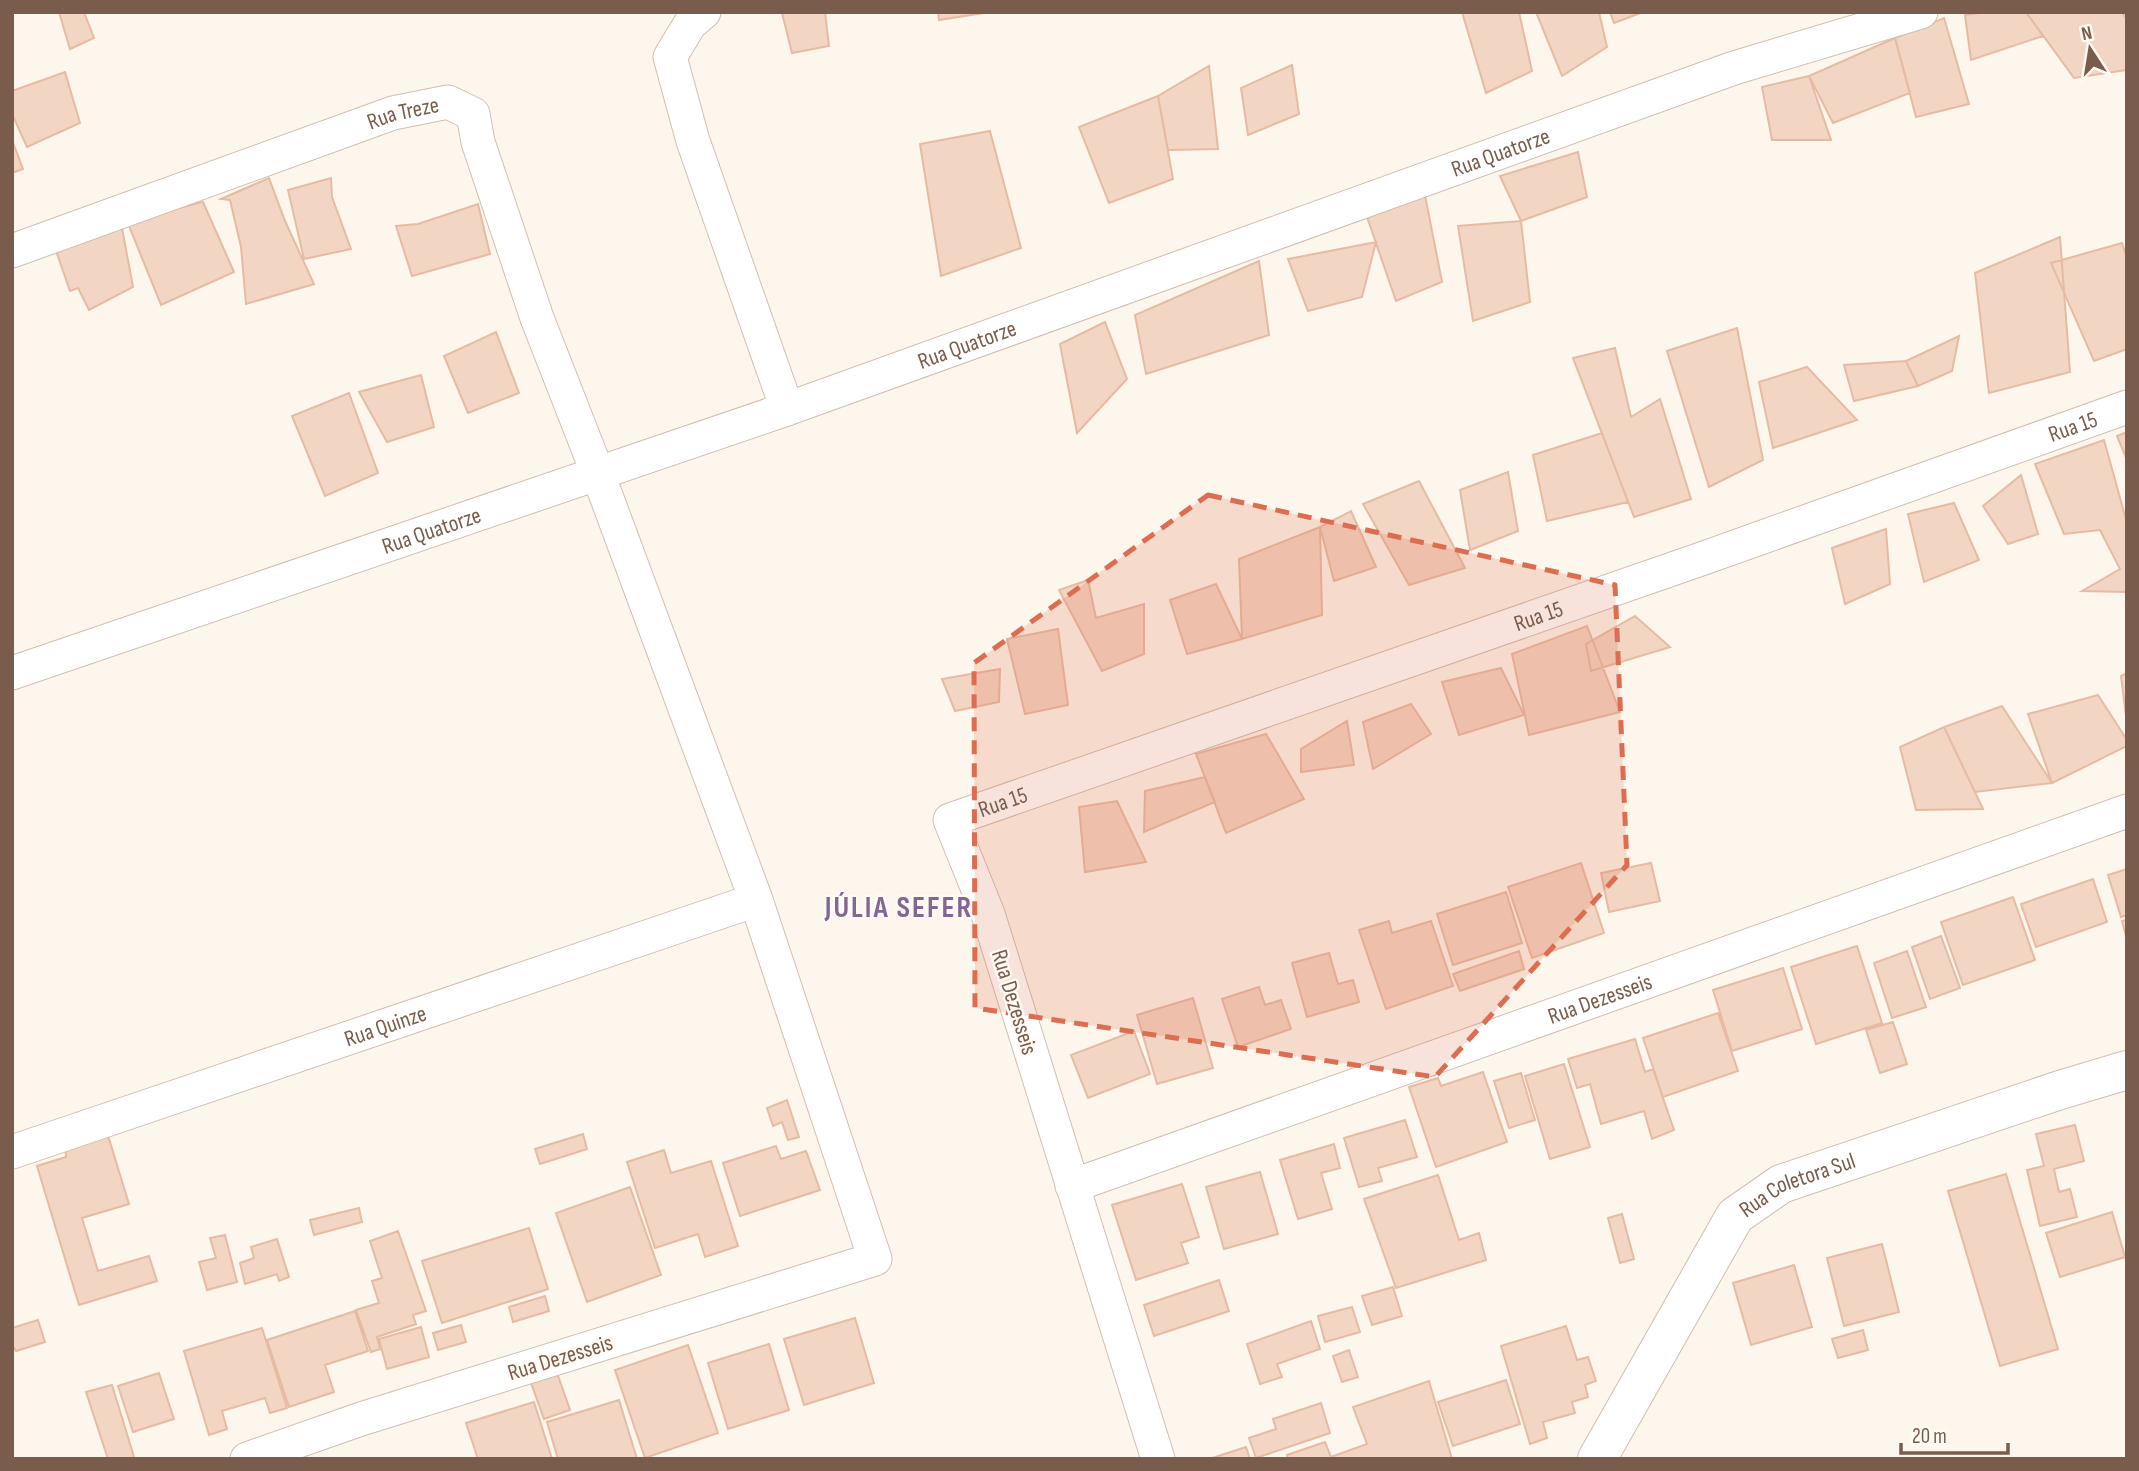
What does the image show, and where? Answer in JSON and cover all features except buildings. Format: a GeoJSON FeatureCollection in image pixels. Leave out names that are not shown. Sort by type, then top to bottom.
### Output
{"type":"FeatureCollection","features":[{"type":"Feature","properties":{"kind":"street"},"geometry":{"type":"LineString","coordinates":[[704,12],[690,24],[670,57],[693,141],[787,408]]}},
{"type":"Feature","properties":{"kind":"street","name":"Rua Quatorze"},"geometry":{"type":"LineString","coordinates":[[12,673],[787,408],[1734,68],[1921,12]]}},
{"type":"Feature","properties":{"kind":"street","name":"Rua Treze"},"geometry":{"type":"LineString","coordinates":[[12,251],[393,113],[449,102],[473,114],[478,142],[537,318],[598,474]]}},
{"type":"Feature","properties":{"kind":"street","name":"Rua 15"},"geometry":{"type":"LineString","coordinates":[[950,820],[1718,553],[2127,407]]}},
{"type":"Feature","properties":{"kind":"street"},"geometry":{"type":"LineString","coordinates":[[598,474],[756,900]]}},
{"type":"Feature","properties":{"kind":"street","name":"Rua Dezesseis"},"geometry":{"type":"LineString","coordinates":[[1072,1186],[2127,811]]}},
{"type":"Feature","properties":{"kind":"street","name":"Rua Dezesseis"},"geometry":{"type":"LineString","coordinates":[[950,820],[988,914],[1158,1459]]}},
{"type":"Feature","properties":{"kind":"street","name":"Rua Dezesseis"},"geometry":{"type":"LineString","coordinates":[[247,1459],[361,1419],[875,1259],[756,900]]}},
{"type":"Feature","properties":{"kind":"street","name":"Rua Quinze"},"geometry":{"type":"LineString","coordinates":[[12,1152],[756,900]]}},
{"type":"Feature","properties":{"kind":"street","name":"Rua Coletora Sul"},"geometry":{"type":"LineString","coordinates":[[1597,1459],[1735,1216],[1781,1184],[2127,1070]]}},
{"type":"Feature","properties":{"kind":"highlighted area"},"geometry":{"type":"Polygon","coordinates":[[[1208,495],[1615,585],[1627,865],[1435,1077],[975,1008],[974,663],[1208,495]]]}},
{"type":"Feature","properties":{"kind":"district","name":"JÚLIA SEFER"},"geometry":{"type":"Point","coordinates":[899,907]}}]}
